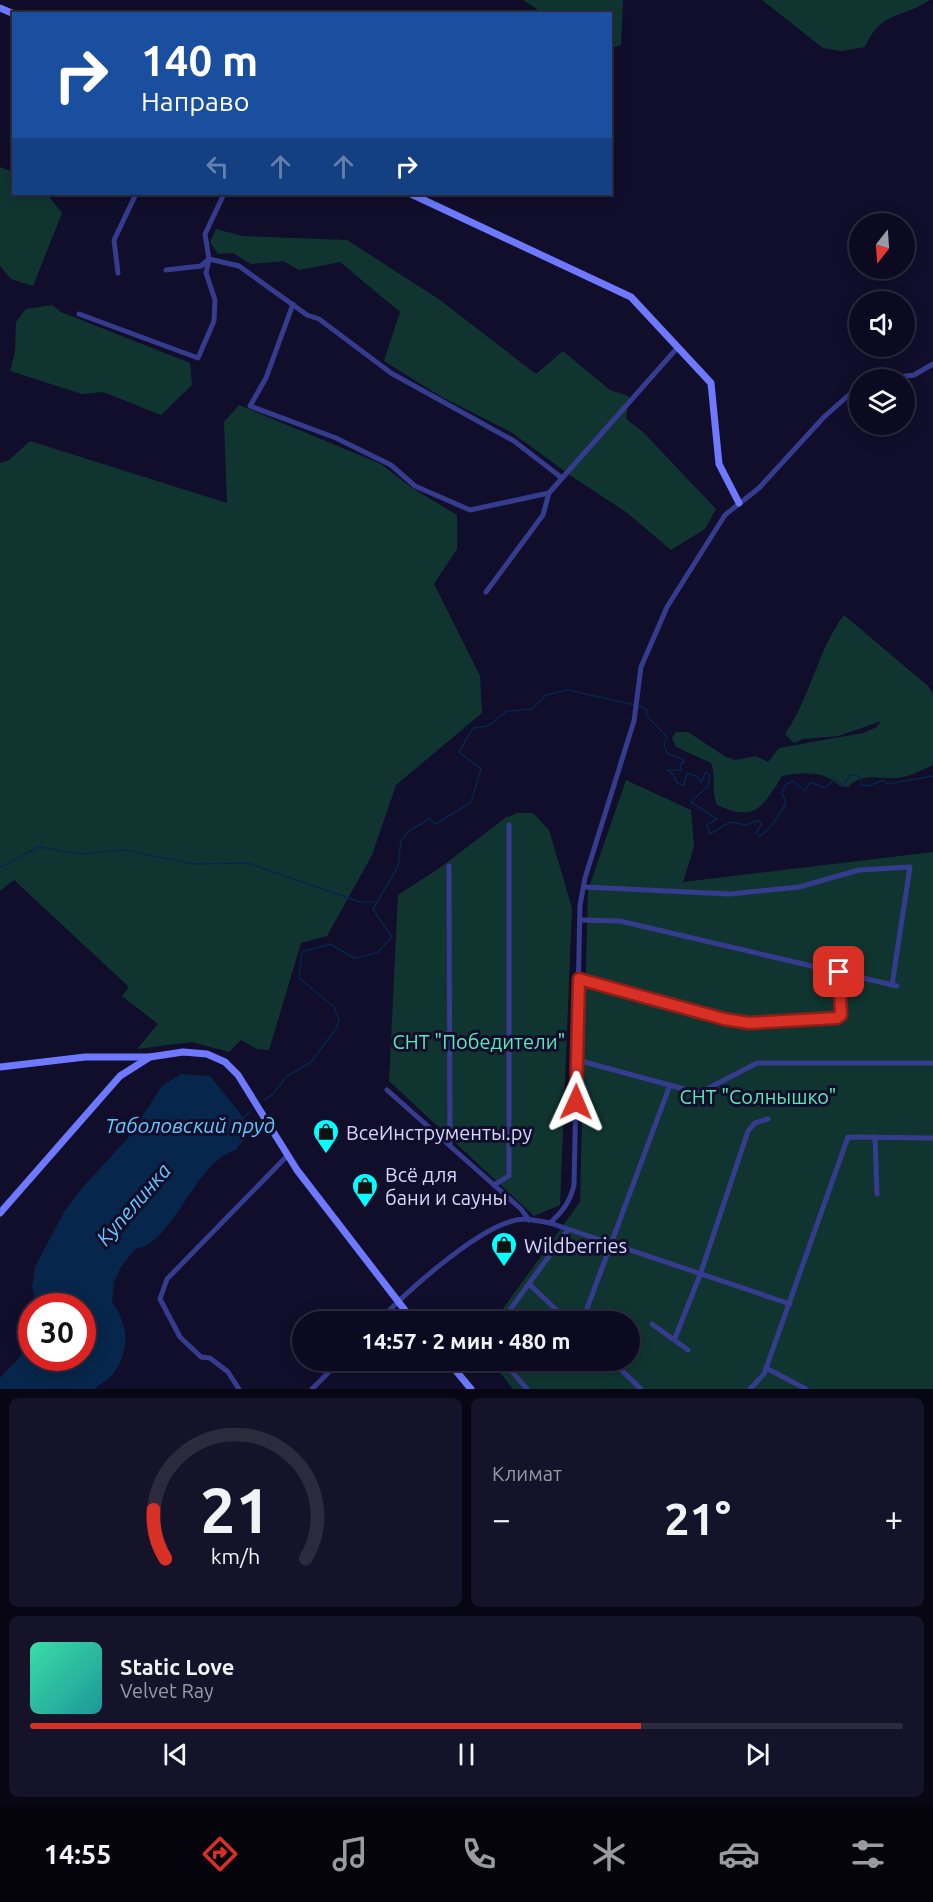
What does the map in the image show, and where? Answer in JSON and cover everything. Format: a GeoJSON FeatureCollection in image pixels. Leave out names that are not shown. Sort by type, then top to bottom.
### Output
{"type":"FeatureCollection","features":[{"type":"Feature","properties":{"kind":"street"},"geometry":{"type":"LineString","coordinates":[[118,273],[114,240],[136,195]]}},
{"type":"Feature","properties":{"kind":"street"},"geometry":{"type":"LineString","coordinates":[[79,314],[198,358],[214,321],[215,300],[206,273],[209,259],[205,234],[224,195]]}},
{"type":"Feature","properties":{"kind":"street"},"geometry":{"type":"LineString","coordinates":[[413,195],[631,297],[711,383],[719,464],[739,503]]}},
{"type":"Feature","properties":{"kind":"street"},"geometry":{"type":"LineString","coordinates":[[166,270],[201,266],[209,259]]}},
{"type":"Feature","properties":{"kind":"street"},"geometry":{"type":"LineString","coordinates":[[209,259],[239,266],[307,315],[319,319],[392,373],[514,441],[562,478]]}},
{"type":"Feature","properties":{"kind":"street"},"geometry":{"type":"LineString","coordinates":[[293,304],[266,378],[250,406],[336,438],[392,465],[415,486],[470,510],[549,494]]}},
{"type":"Feature","properties":{"kind":"street"},"geometry":{"type":"LineString","coordinates":[[486,592],[543,515],[549,494],[602,436],[678,346]]}},
{"type":"Feature","properties":{"kind":"street"},"geometry":{"type":"LineString","coordinates":[[915,374],[933,364]]}},
{"type":"Feature","properties":{"kind":"street"},"geometry":{"type":"LineString","coordinates":[[549,1223],[564,1210],[574,1185],[580,920],[584,887],[636,712],[641,667],[667,607],[712,533],[739,503],[759,488],[824,417],[849,395]]}},
{"type":"Feature","properties":{"kind":"street"},"geometry":{"type":"LineString","coordinates":[[494,1185],[509,1176],[509,825]]}},
{"type":"Feature","properties":{"kind":"street"},"geometry":{"type":"LineString","coordinates":[[449,866],[450,1146]]}},
{"type":"Feature","properties":{"kind":"street"},"geometry":{"type":"LineString","coordinates":[[580,920],[620,921],[894,985],[910,867],[859,870],[799,887],[730,894],[584,887]]}},
{"type":"Feature","properties":{"kind":"street"},"geometry":{"type":"LineString","coordinates":[[579,979],[724,1019],[749,1023],[837,1018],[841,1015],[839,972]]}},
{"type":"Feature","properties":{"kind":"street"},"geometry":{"type":"LineString","coordinates":[[0,1067],[85,1057],[150,1057],[183,1052],[207,1054],[225,1062],[238,1076],[288,1155],[405,1311]]}},
{"type":"Feature","properties":{"kind":"street"},"geometry":{"type":"LineString","coordinates":[[2,1210],[120,1076],[150,1057]]}},
{"type":"Feature","properties":{"kind":"street"},"geometry":{"type":"LineString","coordinates":[[577,1060],[699,1093],[757,1064],[933,1063]]}},
{"type":"Feature","properties":{"kind":"street"},"geometry":{"type":"LineString","coordinates":[[586,1311],[670,1085]]}},
{"type":"Feature","properties":{"kind":"street"},"geometry":{"type":"LineString","coordinates":[[387,1090],[521,1209],[529,1220]]}},
{"type":"Feature","properties":{"kind":"street"},"geometry":{"type":"LineString","coordinates":[[675,1338],[700,1275],[748,1131],[755,1123],[768,1119]]}},
{"type":"Feature","properties":{"kind":"street"},"geometry":{"type":"LineString","coordinates":[[750,1389],[766,1368],[848,1137],[933,1138]]}},
{"type":"Feature","properties":{"kind":"street"},"geometry":{"type":"LineString","coordinates":[[875,1137],[878,1194]]}},
{"type":"Feature","properties":{"kind":"street"},"geometry":{"type":"LineString","coordinates":[[239,1389],[228,1372],[210,1358],[201,1357],[180,1337],[159,1299],[167,1279],[288,1155]]}},
{"type":"Feature","properties":{"kind":"street"},"geometry":{"type":"LineString","coordinates":[[388,1311],[397,1301],[484,1236],[513,1221],[529,1220],[549,1223],[790,1304]]}},
{"type":"Feature","properties":{"kind":"street"},"geometry":{"type":"LineString","coordinates":[[509,1311],[568,1230]]}},
{"type":"Feature","properties":{"kind":"street"},"geometry":{"type":"LineString","coordinates":[[529,1284],[557,1311]]}},
{"type":"Feature","properties":{"kind":"street"},"geometry":{"type":"LineString","coordinates":[[652,1324],[675,1338],[688,1350]]}},
{"type":"Feature","properties":{"kind":"street"},"geometry":{"type":"LineString","coordinates":[[766,1368],[806,1389]]}},
{"type":"Feature","properties":{"kind":"street"},"geometry":{"type":"LineString","coordinates":[[312,1389],[330,1371]]}},
{"type":"Feature","properties":{"kind":"street"},"geometry":{"type":"LineString","coordinates":[[456,1371],[471,1389]]}},
{"type":"Feature","properties":{"kind":"street"},"geometry":{"type":"LineString","coordinates":[[511,1371],[527,1389]]}},
{"type":"Feature","properties":{"kind":"street"},"geometry":{"type":"LineString","coordinates":[[622,1371],[641,1389]]}},
{"type":"Feature","properties":{"kind":"green space"},"geometry":{"type":"Polygon","coordinates":[[[523,0],[623,0],[621,45],[612,48],[612,12],[537,12],[537,9],[523,0]]]}},
{"type":"Feature","properties":{"kind":"green space"},"geometry":{"type":"Polygon","coordinates":[[[762,0],[930,0],[885,21],[871,35],[865,47],[841,51],[823,48],[762,0]]]}},
{"type":"Feature","properties":{"kind":"green space"},"geometry":{"type":"Polygon","coordinates":[[[0,167],[12,172],[12,195],[48,195],[62,213],[33,286],[11,279],[0,266],[0,167]]]}},
{"type":"Feature","properties":{"kind":"green space"},"geometry":{"type":"Polygon","coordinates":[[[216,229],[242,236],[347,240],[440,300],[536,374],[563,351],[610,390],[629,396],[626,419],[643,432],[716,509],[705,529],[671,550],[626,512],[511,432],[440,396],[384,361],[400,312],[340,262],[299,270],[283,261],[251,264],[233,253],[218,254],[210,242],[216,229]]]}},
{"type":"Feature","properties":{"kind":"green space"},"geometry":{"type":"Polygon","coordinates":[[[52,305],[61,312],[190,363],[192,385],[161,415],[103,392],[82,394],[10,371],[15,352],[16,322],[26,309],[52,305]]]}},
{"type":"Feature","properties":{"kind":"green space"},"geometry":{"type":"Polygon","coordinates":[[[239,405],[381,464],[412,488],[457,515],[457,549],[434,584],[480,676],[482,713],[396,785],[372,855],[327,936],[301,943],[269,1050],[257,1049],[241,1040],[229,1052],[192,1042],[137,1049],[158,1024],[122,996],[129,987],[14,880],[0,891],[0,463],[9,460],[30,441],[227,503],[224,422],[239,405]]]}},
{"type":"Feature","properties":{"kind":"green space"},"geometry":{"type":"Polygon","coordinates":[[[844,615],[928,686],[933,694],[933,765],[897,778],[859,779],[848,787],[840,786],[820,775],[782,776],[763,803],[750,812],[730,810],[717,805],[711,763],[676,747],[672,738],[676,732],[688,732],[726,757],[735,760],[756,756],[768,762],[779,748],[863,733],[877,727],[881,721],[839,736],[803,739],[794,743],[785,734],[801,705],[827,644],[844,615]]]}},
{"type":"Feature","properties":{"kind":"green space","name":"СНТ \"Солнышко\""},"geometry":{"type":"Polygon","coordinates":[[[626,780],[691,810],[694,847],[683,882],[933,852],[933,1389],[513,1389],[499,1371],[640,1371],[640,1311],[501,1311],[580,1202],[588,890],[626,780]]]}},
{"type":"Feature","properties":{"kind":"green space","name":"СНТ \"Победители\""},"geometry":{"type":"Polygon","coordinates":[[[517,813],[533,813],[549,830],[572,908],[560,1205],[534,1216],[389,1081],[398,895],[441,867],[505,818],[517,813]]]}},
{"type":"Feature","properties":{"kind":"water","name":"Таболовский пруд"},"geometry":{"type":"Polygon","coordinates":[[[181,1074],[210,1076],[244,1118],[243,1140],[236,1150],[222,1157],[209,1169],[161,1234],[148,1244],[135,1249],[121,1267],[114,1282],[112,1302],[122,1320],[125,1347],[119,1365],[111,1376],[95,1389],[0,1389],[0,1378],[18,1359],[18,1371],[96,1371],[96,1293],[34,1293],[32,1287],[35,1267],[64,1212],[82,1188],[128,1138],[162,1086],[181,1074]]]}},
{"type":"Feature","properties":{"kind":"waterway","name":"Купелинка"},"geometry":{"type":"LineString","coordinates":[[264,1100],[272,1095],[287,1076],[310,1063],[336,1029],[339,1020],[334,1007],[299,978],[302,952],[330,944],[354,958],[377,953],[392,937],[373,909],[398,866],[401,841],[409,831],[429,819],[436,824],[471,802],[481,769],[459,752],[473,728],[488,726],[507,711],[532,709],[546,695],[568,690],[635,705]]}},
{"type":"Feature","properties":{"kind":"waterway","name":"Купелинка"},"geometry":{"type":"LineString","coordinates":[[639,706],[646,709],[647,716],[667,737],[664,744],[667,753],[684,760],[680,764],[681,770],[667,770],[673,774],[677,783],[684,785],[687,773],[697,776],[701,783],[706,772],[710,776],[708,786],[691,802],[717,819],[707,825],[710,834],[730,822],[746,825],[758,820],[762,824],[756,833],[760,836],[778,817],[786,803],[782,793],[785,785],[793,781],[805,791],[810,782],[825,788],[835,779],[843,786],[850,775],[857,775],[861,778],[861,785],[869,786],[883,780],[888,784],[933,776]]}},
{"type":"Feature","properties":{"kind":"waterway"},"geometry":{"type":"LineString","coordinates":[[0,867],[39,847],[80,854],[124,850],[194,864],[248,863],[360,902],[375,902]]}},
{"type":"Feature","properties":{"kind":"waterway","name":"Купелинка"},"geometry":{"type":"LineString","coordinates":[[243,1118],[250,1112]]}},
{"type":"Feature","properties":{"kind":"place","name":"ВсеИнструменты.ру"},"geometry":{"type":"Point","coordinates":[326,1155]}},
{"type":"Feature","properties":{"kind":"place","name":"Всё для бани и сауны"},"geometry":{"type":"Point","coordinates":[365,1209]}},
{"type":"Feature","properties":{"kind":"place","name":"Wildberries"},"geometry":{"type":"Point","coordinates":[504,1268]}},
{"type":"Feature","properties":{"kind":"route"},"geometry":{"type":"LineString","coordinates":[[576,1102],[579,979],[724,1019],[749,1023],[837,1018],[841,1015],[839,972]]}}]}
